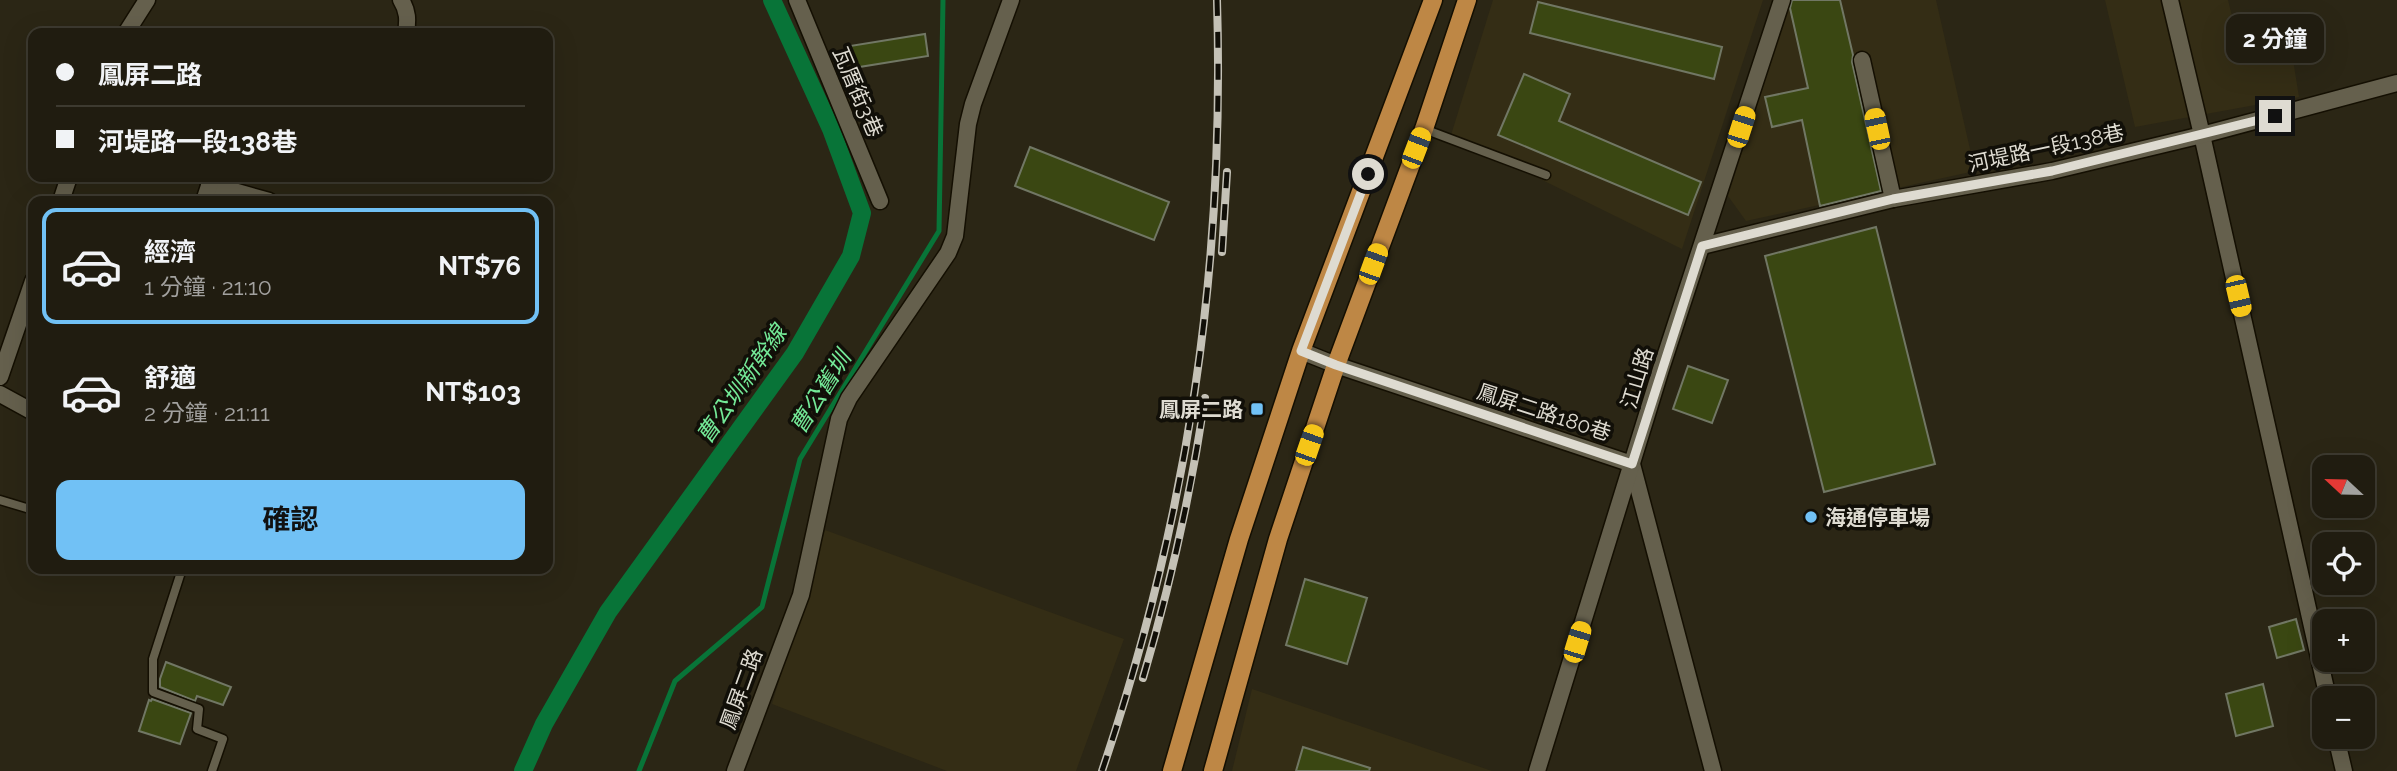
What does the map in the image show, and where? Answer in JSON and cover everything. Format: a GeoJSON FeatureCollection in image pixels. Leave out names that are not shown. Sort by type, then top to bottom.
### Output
{"type":"FeatureCollection","features":[{"type":"Feature","properties":{"kind":"main road"},"geometry":{"type":"LineString","coordinates":[[1172,771],[1239,539],[1301,351],[1433,0]]}},
{"type":"Feature","properties":{"kind":"main road"},"geometry":{"type":"LineString","coordinates":[[1213,771],[1278,539],[1336,365],[1424,128],[1467,0]]}},
{"type":"Feature","properties":{"kind":"street"},"geometry":{"type":"LineString","coordinates":[[129,28],[147,0]]}},
{"type":"Feature","properties":{"kind":"street"},"geometry":{"type":"LineString","coordinates":[[401,0],[406,7],[407,28]]}},
{"type":"Feature","properties":{"kind":"street","name":"瓦厝街3巷"},"geometry":{"type":"LineString","coordinates":[[797,0],[880,201]]}},
{"type":"Feature","properties":{"kind":"street","name":"鳳屏二路"},"geometry":{"type":"LineString","coordinates":[[735,771],[801,595],[839,419],[849,398],[948,253],[955,236],[972,104],[1011,0]]}},
{"type":"Feature","properties":{"kind":"street","name":"江山路"},"geometry":{"type":"LineString","coordinates":[[1537,771],[1632,464],[1782,0]]}},
{"type":"Feature","properties":{"kind":"street"},"geometry":{"type":"LineString","coordinates":[[2170,0],[2325,686]]}},
{"type":"Feature","properties":{"kind":"street"},"geometry":{"type":"LineString","coordinates":[[1862,60],[1893,199]]}},
{"type":"Feature","properties":{"kind":"street","name":"河堤路一段138巷"},"geometry":{"type":"LineString","coordinates":[[1702,246],[1893,199],[2052,171],[2202,135],[2397,83]]}},
{"type":"Feature","properties":{"kind":"street"},"geometry":{"type":"LineString","coordinates":[[217,182],[255,196]]}},
{"type":"Feature","properties":{"kind":"street"},"geometry":{"type":"LineString","coordinates":[[0,375],[28,295]]}},
{"type":"Feature","properties":{"kind":"street","name":"鳳屏二路180巷"},"geometry":{"type":"LineString","coordinates":[[1301,351],[1632,464]]}},
{"type":"Feature","properties":{"kind":"street"},"geometry":{"type":"LineString","coordinates":[[0,394],[28,409]]}},
{"type":"Feature","properties":{"kind":"street"},"geometry":{"type":"LineString","coordinates":[[1632,464],[1713,771]]}},
{"type":"Feature","properties":{"kind":"street"},"geometry":{"type":"LineString","coordinates":[[2339,749],[2344,771]]}},
{"type":"Feature","properties":{"kind":"lane"},"geometry":{"type":"LineString","coordinates":[[1424,128],[1546,175]]}},
{"type":"Feature","properties":{"kind":"lane"},"geometry":{"type":"LineString","coordinates":[[0,500],[28,508]]}},
{"type":"Feature","properties":{"kind":"lane"},"geometry":{"type":"LineString","coordinates":[[180,574],[153,659],[153,692],[200,709],[197,729],[223,739],[212,771]]}},
{"type":"Feature","properties":{"kind":"shaded area"},"geometry":{"type":"Polygon","coordinates":[[[1493,0],[1763,0],[1682,249],[1451,135],[1493,0]]]}},
{"type":"Feature","properties":{"kind":"shaded area"},"geometry":{"type":"Polygon","coordinates":[[[1790,0],[1936,0],[1975,171],[1746,221],[1728,196],[1790,0]]]}},
{"type":"Feature","properties":{"kind":"shaded area"},"geometry":{"type":"Polygon","coordinates":[[[2105,0],[2228,0],[2241,53],[2290,41],[2299,97],[2135,127],[2105,0]]]}},
{"type":"Feature","properties":{"kind":"shaded area"},"geometry":{"type":"Polygon","coordinates":[[[825,530],[1124,639],[1076,771],[947,771],[772,704],[825,530]]]}},
{"type":"Feature","properties":{"kind":"shaded area"},"geometry":{"type":"Polygon","coordinates":[[[1252,689],[1492,771],[1232,771],[1252,689]]]}},
{"type":"Feature","properties":{"kind":"building"},"geometry":{"type":"Polygon","coordinates":[[[1792,0],[1840,0],[1881,191],[1820,206],[1802,120],[1772,127],[1765,97],[1808,88],[1790,8],[1792,0]]]}},
{"type":"Feature","properties":{"kind":"building"},"geometry":{"type":"Polygon","coordinates":[[[1538,2],[1722,47],[1714,79],[1530,33],[1538,2]]]}},
{"type":"Feature","properties":{"kind":"building"},"geometry":{"type":"Polygon","coordinates":[[[925,34],[928,56],[853,68],[850,46],[925,34]]]}},
{"type":"Feature","properties":{"kind":"building"},"geometry":{"type":"Polygon","coordinates":[[[1524,74],[1570,94],[1559,121],[1701,182],[1688,215],[1498,135],[1524,74]]]}},
{"type":"Feature","properties":{"kind":"building"},"geometry":{"type":"Polygon","coordinates":[[[1030,147],[1169,202],[1154,240],[1015,186],[1030,147]]]}},
{"type":"Feature","properties":{"kind":"building"},"geometry":{"type":"Polygon","coordinates":[[[1876,227],[1935,464],[1824,492],[1765,256],[1876,227]]]}},
{"type":"Feature","properties":{"kind":"building"},"geometry":{"type":"Polygon","coordinates":[[[1688,366],[1728,380],[1712,423],[1673,409],[1688,366]]]}},
{"type":"Feature","properties":{"kind":"building"},"geometry":{"type":"Polygon","coordinates":[[[1305,579],[1367,598],[1347,664],[1286,645],[1305,579]]]}},
{"type":"Feature","properties":{"kind":"building"},"geometry":{"type":"Polygon","coordinates":[[[2296,619],[2304,650],[2277,658],[2269,627],[2296,619]]]}},
{"type":"Feature","properties":{"kind":"building"},"geometry":{"type":"Polygon","coordinates":[[[166,662],[231,687],[223,705],[197,696],[195,701],[160,687],[166,662]]]}},
{"type":"Feature","properties":{"kind":"building"},"geometry":{"type":"Polygon","coordinates":[[[2263,684],[2273,726],[2236,736],[2226,694],[2263,684]]]}},
{"type":"Feature","properties":{"kind":"building"},"geometry":{"type":"Polygon","coordinates":[[[149,700],[191,713],[180,744],[139,731],[149,700]]]}},
{"type":"Feature","properties":{"kind":"building"},"geometry":{"type":"Polygon","coordinates":[[[1303,747],[1370,768],[1369,771],[1296,771],[1303,747]]]}},
{"type":"Feature","properties":{"kind":"waterway","name":"曹公圳新幹線"},"geometry":{"type":"LineString","coordinates":[[523,771],[544,724],[608,612],[795,353],[851,256],[862,213],[831,129],[772,0]]}},
{"type":"Feature","properties":{"kind":"waterway","name":"曹公舊圳"},"geometry":{"type":"LineString","coordinates":[[639,771],[675,681],[762,607],[800,459],[939,231],[943,0]]}},
{"type":"Feature","properties":{"kind":"railway"},"geometry":{"type":"LineString","coordinates":[[1102,771],[1132,676],[1157,581],[1195,391],[1207,295],[1214,198],[1218,100],[1217,0]]}},
{"type":"Feature","properties":{"kind":"railway"},"geometry":{"type":"LineString","coordinates":[[1222,252],[1227,172]]}},
{"type":"Feature","properties":{"kind":"railway"},"geometry":{"type":"LineString","coordinates":[[1143,678],[1179,539],[1205,398]]}},
{"type":"Feature","properties":{"kind":"place","name":"鳳屏二路"},"geometry":{"type":"Point","coordinates":[1257,409]}},
{"type":"Feature","properties":{"kind":"place","name":"海通停車場"},"geometry":{"type":"Point","coordinates":[1811,517]}},
{"type":"Feature","properties":{"kind":"route"},"geometry":{"type":"LineString","coordinates":[[1368,174],[1301,351],[1632,464],[1702,246],[1893,199],[2052,171],[2275,116]]}}]}
